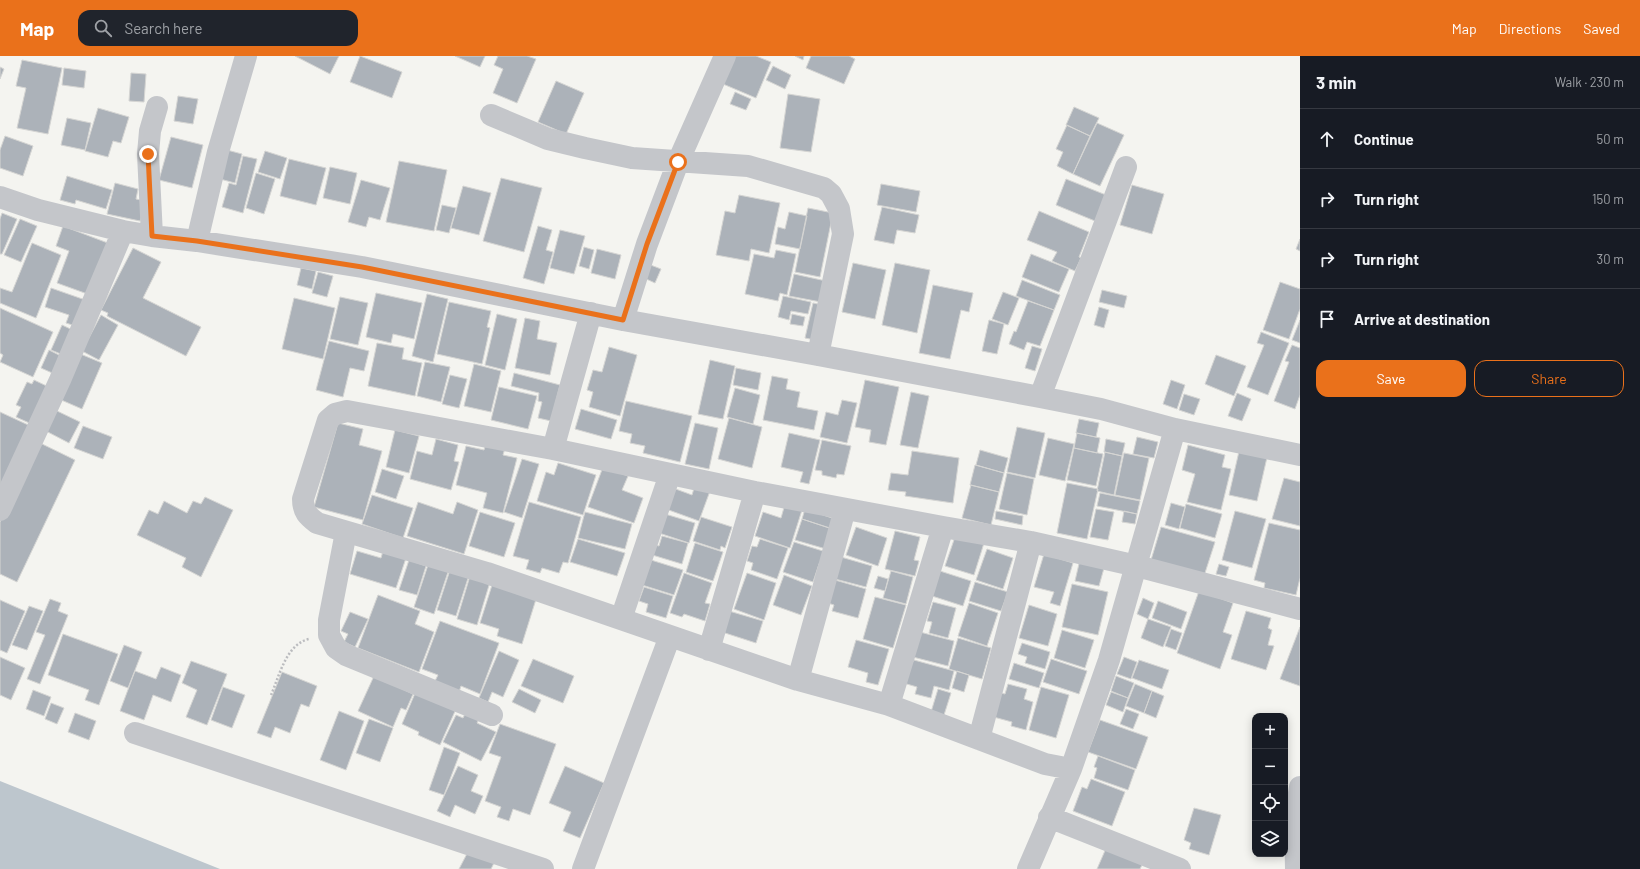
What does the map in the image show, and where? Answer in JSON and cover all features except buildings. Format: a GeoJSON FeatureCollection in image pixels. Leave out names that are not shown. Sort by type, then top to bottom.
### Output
{"type":"FeatureCollection","features":[{"type":"Feature","properties":{"kind":"street"},"geometry":{"type":"LineString","coordinates":[[197,241],[218,152],[246,56]]}},
{"type":"Feature","properties":{"kind":"street"},"geometry":{"type":"LineString","coordinates":[[623,320],[647,244],[678,162],[725,56]]}},
{"type":"Feature","properties":{"kind":"street"},"geometry":{"type":"LineString","coordinates":[[152,236],[148,154],[150,131],[157,107]]}},
{"type":"Feature","properties":{"kind":"street"},"geometry":{"type":"LineString","coordinates":[[491,115],[548,139],[632,158],[748,166],[824,188],[831,194],[839,209],[843,234],[818,355]]}},
{"type":"Feature","properties":{"kind":"street"},"geometry":{"type":"LineString","coordinates":[[1040,397],[1126,167]]}},
{"type":"Feature","properties":{"kind":"street"},"geometry":{"type":"LineString","coordinates":[[0,197],[38,210],[123,231],[362,267],[553,307],[818,355],[1101,409],[1175,429],[1300,455]]}},
{"type":"Feature","properties":{"kind":"street"},"geometry":{"type":"LineString","coordinates":[[0,510],[60,380],[123,231]]}},
{"type":"Feature","properties":{"kind":"street"},"geometry":{"type":"LineString","coordinates":[[553,449],[591,313]]}},
{"type":"Feature","properties":{"kind":"street"},"geometry":{"type":"LineString","coordinates":[[1071,769],[1045,764],[889,705],[798,680],[487,573],[317,523],[308,516],[303,508],[303,499],[328,420],[334,414],[347,411],[553,449],[755,492],[943,528],[1031,542],[1137,566],[1300,609]]}},
{"type":"Feature","properties":{"kind":"street"},"geometry":{"type":"LineString","coordinates":[[1028,869],[1049,817],[1071,769],[1109,660],[1175,429]]}},
{"type":"Feature","properties":{"kind":"street"},"geometry":{"type":"LineString","coordinates":[[621,619],[670,474]]}},
{"type":"Feature","properties":{"kind":"street"},"geometry":{"type":"LineString","coordinates":[[709,650],[755,492]]}},
{"type":"Feature","properties":{"kind":"street"},"geometry":{"type":"LineString","coordinates":[[798,680],[845,509]]}},
{"type":"Feature","properties":{"kind":"street"},"geometry":{"type":"LineString","coordinates":[[889,705],[943,528]]}},
{"type":"Feature","properties":{"kind":"street"},"geometry":{"type":"LineString","coordinates":[[346,532],[329,620],[329,635],[336,648],[346,655],[492,715]]}},
{"type":"Feature","properties":{"kind":"street"},"geometry":{"type":"LineString","coordinates":[[979,739],[1031,542]]}},
{"type":"Feature","properties":{"kind":"street"},"geometry":{"type":"LineString","coordinates":[[583,869],[670,636]]}},
{"type":"Feature","properties":{"kind":"street"},"geometry":{"type":"LineString","coordinates":[[135,733],[543,869]]}},
{"type":"Feature","properties":{"kind":"street"},"geometry":{"type":"LineString","coordinates":[[1296,869],[1295,818],[1300,787]]}},
{"type":"Feature","properties":{"kind":"street"},"geometry":{"type":"LineString","coordinates":[[1049,817],[1180,869]]}},
{"type":"Feature","properties":{"kind":"path"},"geometry":{"type":"LineString","coordinates":[[271,695],[290,652],[305,640],[329,635]]}},
{"type":"Feature","properties":{"kind":"shaded area"},"geometry":{"type":"Polygon","coordinates":[[[0,781],[220,869],[0,869],[0,781]]]}},
{"type":"Feature","properties":{"kind":"route"},"geometry":{"type":"LineString","coordinates":[[148,154],[148,179],[152,236],[197,241],[362,267],[623,320],[647,244],[678,162]]}}]}
